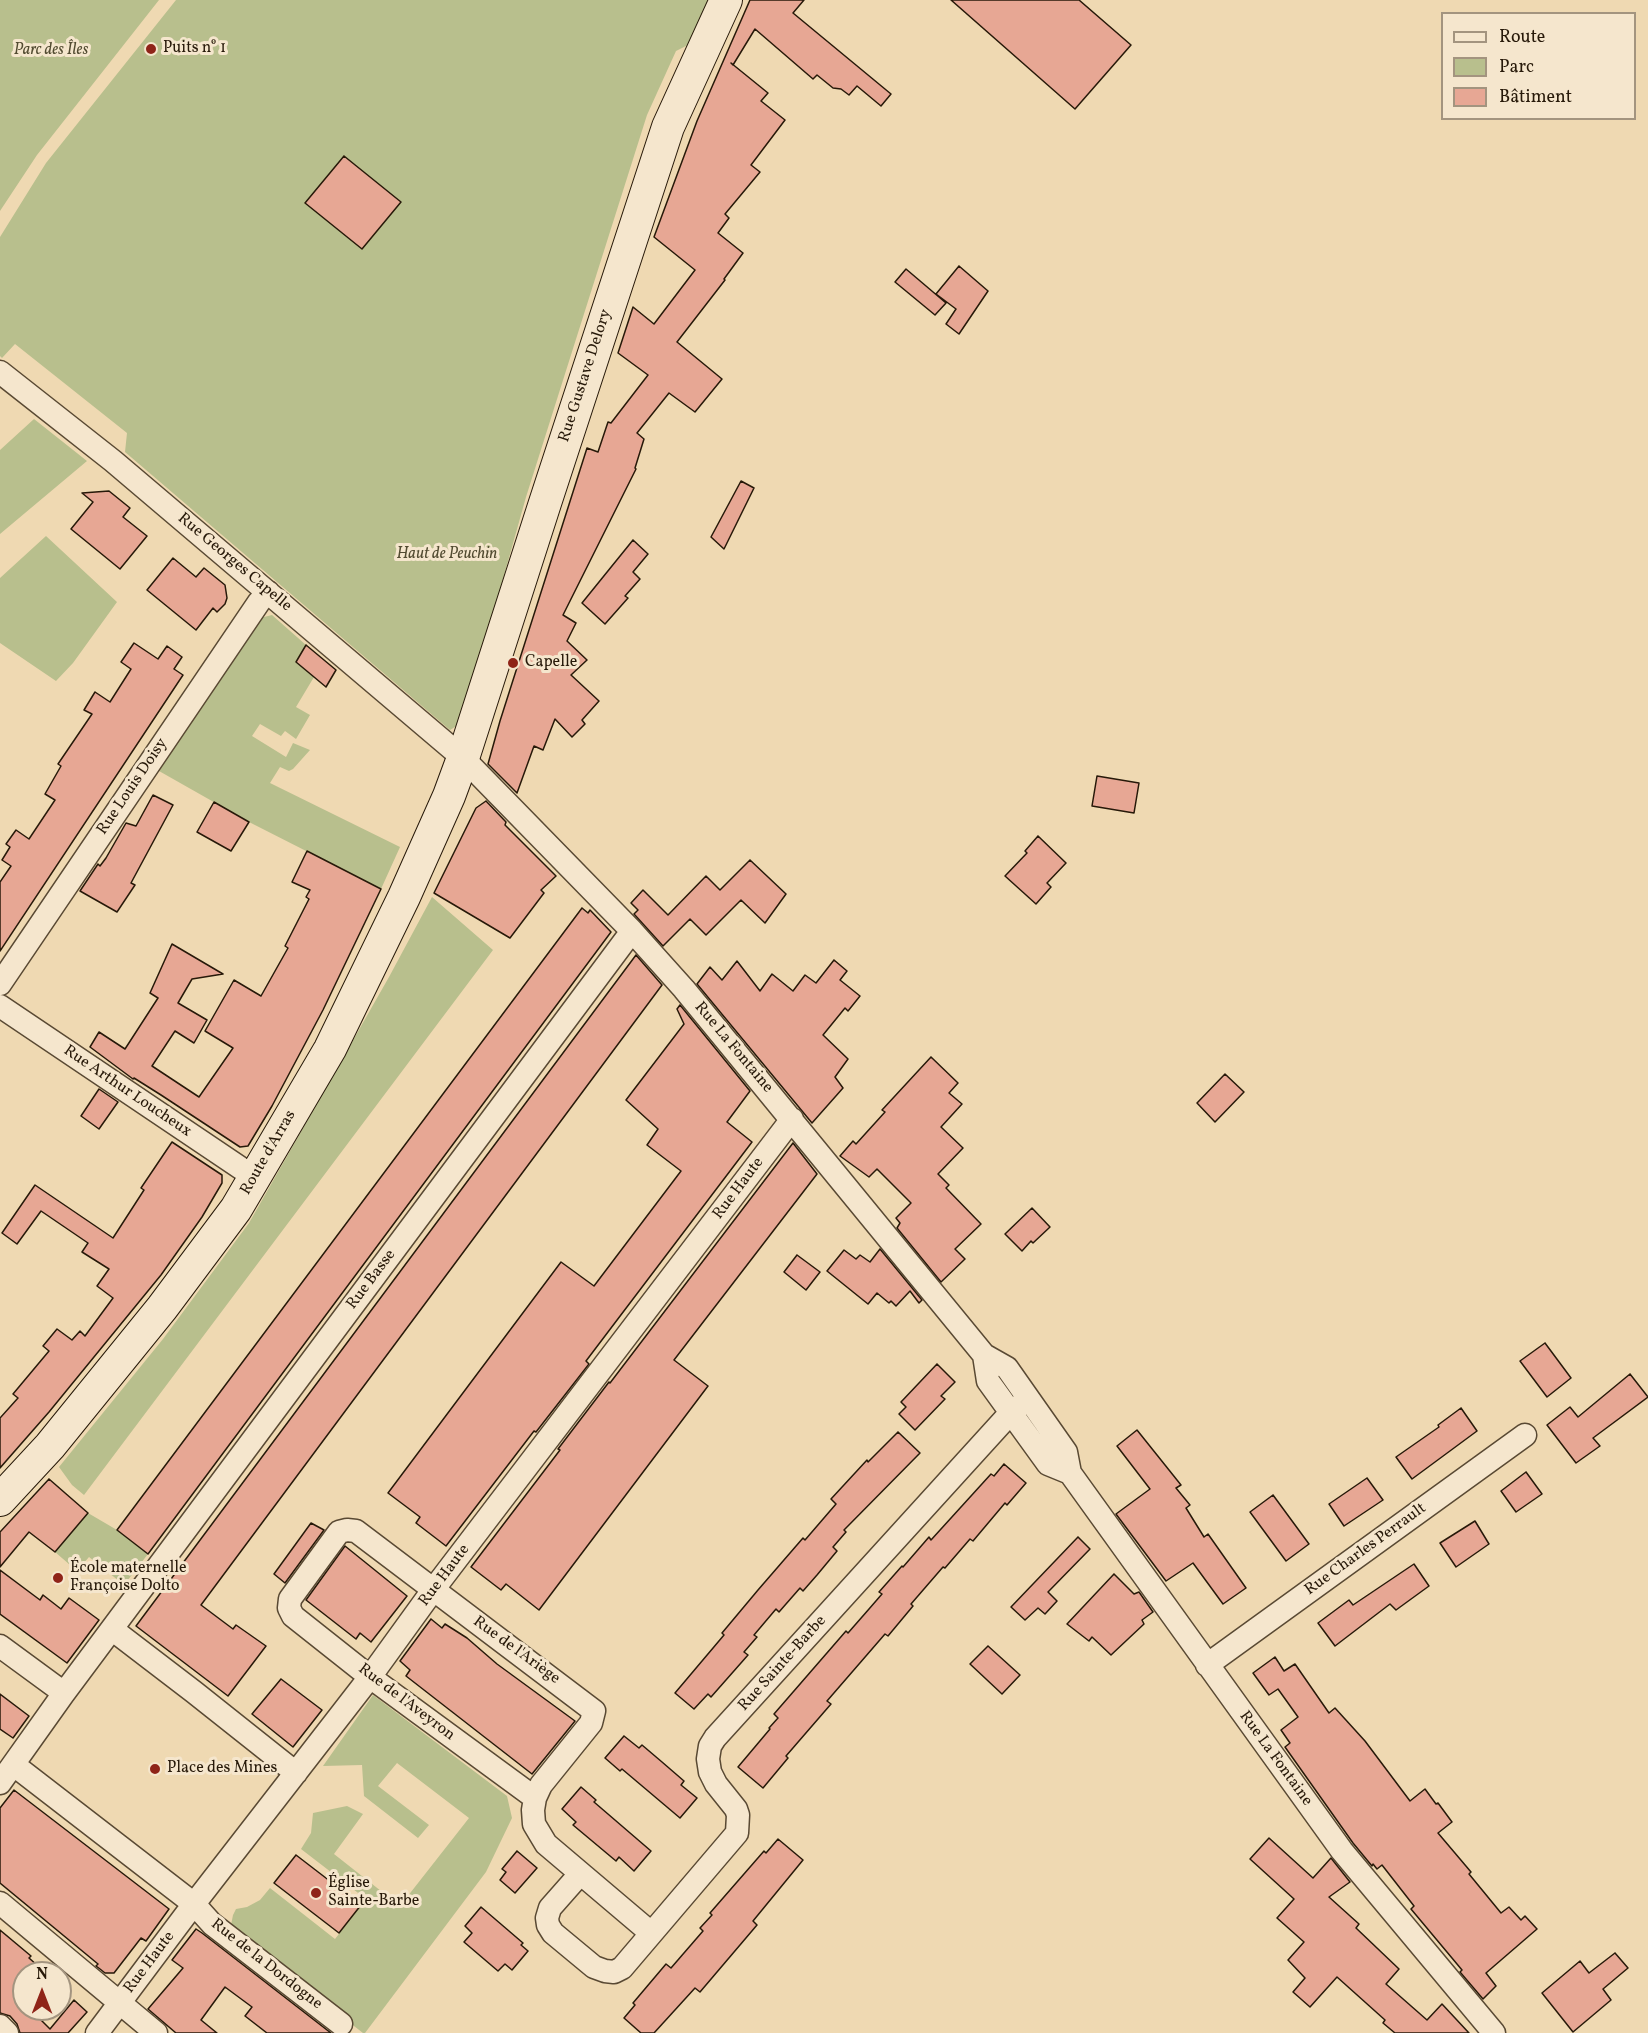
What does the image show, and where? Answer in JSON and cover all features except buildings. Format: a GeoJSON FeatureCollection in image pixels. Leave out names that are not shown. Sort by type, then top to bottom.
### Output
{"type":"FeatureCollection","features":[{"type":"Feature","properties":{"kind":"main road","name":"Rue Gustave Delory"},"geometry":{"type":"LineString","coordinates":[[463,758],[668,127],[726,0]]}},
{"type":"Feature","properties":{"kind":"main road","name":"Route d'Arras"},"geometry":{"type":"LineString","coordinates":[[0,1500],[50,1446],[162,1308],[236,1209],[335,1038],[404,897],[450,796],[463,758]]}},
{"type":"Feature","properties":{"kind":"street","name":"Rue Georges Capelle"},"geometry":{"type":"LineString","coordinates":[[0,372],[113,461],[463,758]]}},
{"type":"Feature","properties":{"kind":"street","name":"Rue Louis Doisy"},"geometry":{"type":"LineString","coordinates":[[0,984],[268,592]]}},
{"type":"Feature","properties":{"kind":"street","name":"Rue La Fontaine"},"geometry":{"type":"LineString","coordinates":[[463,758],[632,931],[684,989],[984,1355],[1007,1368],[1066,1452],[1070,1473],[1342,1851],[1494,2033]]}},
{"type":"Feature","properties":{"kind":"street","name":"Rue Basse"},"geometry":{"type":"LineString","coordinates":[[113,1630],[632,931]]}},
{"type":"Feature","properties":{"kind":"street","name":"Rue Arthur Loucheux"},"geometry":{"type":"LineString","coordinates":[[0,1006],[254,1177]]}},
{"type":"Feature","properties":{"kind":"street","name":"Rue Haute"},"geometry":{"type":"LineString","coordinates":[[97,2033],[370,1677],[433,1590],[792,1119]]}},
{"type":"Feature","properties":{"kind":"street","name":"Rue La Fontaine"},"geometry":{"type":"LineString","coordinates":[[984,1355],[987,1381],[1048,1464],[1070,1473]]}},
{"type":"Feature","properties":{"kind":"street","name":"Rue Sainte-Barbe"},"geometry":{"type":"LineString","coordinates":[[580,1874],[550,1908],[547,1918],[548,1925],[553,1934],[594,1967],[614,1972],[622,1968],[737,1833],[736,1809],[716,1784],[710,1772],[708,1759],[714,1738],[1011,1413],[1028,1398]]}},
{"type":"Feature","properties":{"kind":"street","name":"Rue Charles Perrault"},"geometry":{"type":"LineString","coordinates":[[1208,1665],[1525,1436]]}},
{"type":"Feature","properties":{"kind":"street","name":"Rue de l'Ariège"},"geometry":{"type":"LineString","coordinates":[[290,1599],[339,1532],[356,1531],[594,1711],[594,1719],[542,1785],[535,1798]]}},
{"type":"Feature","properties":{"kind":"street","name":"Rue de l'Aveyron"},"geometry":{"type":"LineString","coordinates":[[290,1599],[289,1608],[293,1616],[370,1677],[535,1798]]}},
{"type":"Feature","properties":{"kind":"street"},"geometry":{"type":"LineString","coordinates":[[0,1783],[64,1693],[113,1630],[296,1773]]}},
{"type":"Feature","properties":{"kind":"street"},"geometry":{"type":"LineString","coordinates":[[0,1646],[64,1693]]}},
{"type":"Feature","properties":{"kind":"street"},"geometry":{"type":"LineString","coordinates":[[14,1765],[194,1904]]}},
{"type":"Feature","properties":{"kind":"street"},"geometry":{"type":"LineString","coordinates":[[535,1798],[534,1817],[546,1844],[651,1934]]}},
{"type":"Feature","properties":{"kind":"street"},"geometry":{"type":"LineString","coordinates":[[0,1903],[156,2033]]}},
{"type":"Feature","properties":{"kind":"street","name":"Rue de la Dordogne"},"geometry":{"type":"LineString","coordinates":[[194,1904],[212,1924],[341,2024]]}},
{"type":"Feature","properties":{"kind":"street"},"geometry":{"type":"LineString","coordinates":[[0,2026],[8,2033]]}},
{"type":"Feature","properties":{"kind":"green space","name":"Parc des Îles"},"geometry":{"type":"Polygon","coordinates":[[[0,0],[159,0],[37,155],[0,211],[0,0]]]}},
{"type":"Feature","properties":{"kind":"green space","name":"Haut de Peuchin"},"geometry":{"type":"Polygon","coordinates":[[[176,0],[711,0],[690,44],[676,51],[647,115],[526,497],[463,722],[450,730],[125,452],[127,433],[15,344],[2,358],[0,356],[0,237],[46,163],[176,0]],[[344,156],[305,203],[362,249],[400,201],[344,156]]]}},
{"type":"Feature","properties":{"kind":"green space"},"geometry":{"type":"Polygon","coordinates":[[[34,419],[87,461],[0,534],[0,450],[34,419]]]}},
{"type":"Feature","properties":{"kind":"green space"},"geometry":{"type":"Polygon","coordinates":[[[46,536],[117,602],[73,663],[56,681],[0,643],[0,578],[46,536]]]}},
{"type":"Feature","properties":{"kind":"green space"},"geometry":{"type":"Polygon","coordinates":[[[272,615],[306,645],[296,662],[314,677],[296,707],[310,715],[296,739],[285,731],[281,736],[260,724],[252,736],[286,757],[293,743],[310,750],[293,769],[289,771],[280,767],[270,783],[400,847],[381,889],[249,822],[159,771],[260,618],[272,615]]]}},
{"type":"Feature","properties":{"kind":"green space"},"geometry":{"type":"Polygon","coordinates":[[[432,897],[493,950],[84,1495],[72,1485],[59,1467],[163,1339],[249,1223],[432,897]]]}},
{"type":"Feature","properties":{"kind":"green space"},"geometry":{"type":"Polygon","coordinates":[[[88,1513],[117,1530],[148,1554],[124,1585],[89,1557],[77,1571],[55,1552],[88,1513]]]}},
{"type":"Feature","properties":{"kind":"green space"},"geometry":{"type":"Polygon","coordinates":[[[373,1695],[507,1796],[512,1818],[486,1872],[363,2033],[237,1935],[231,1925],[236,1909],[247,1907],[260,1900],[270,1888],[335,1939],[366,1899],[301,1849],[311,1833],[313,1813],[347,1806],[363,1814],[334,1854],[400,1906],[469,1818],[397,1763],[378,1786],[429,1825],[418,1838],[364,1796],[362,1765],[323,1766],[373,1695]]]}},
{"type":"Feature","properties":{"kind":"place","name":"Puits n° 1"},"geometry":{"type":"Point","coordinates":[151,49]}},
{"type":"Feature","properties":{"kind":"place","name":"Capelle"},"geometry":{"type":"Point","coordinates":[513,663]}},
{"type":"Feature","properties":{"kind":"place","name":"École maternelle Françoise Dolto"},"geometry":{"type":"Point","coordinates":[58,1578]}},
{"type":"Feature","properties":{"kind":"place","name":"Place des Mines"},"geometry":{"type":"Point","coordinates":[155,1769]}},
{"type":"Feature","properties":{"kind":"place","name":"Église Sainte-Barbe"},"geometry":{"type":"Point","coordinates":[316,1893]}}]}
